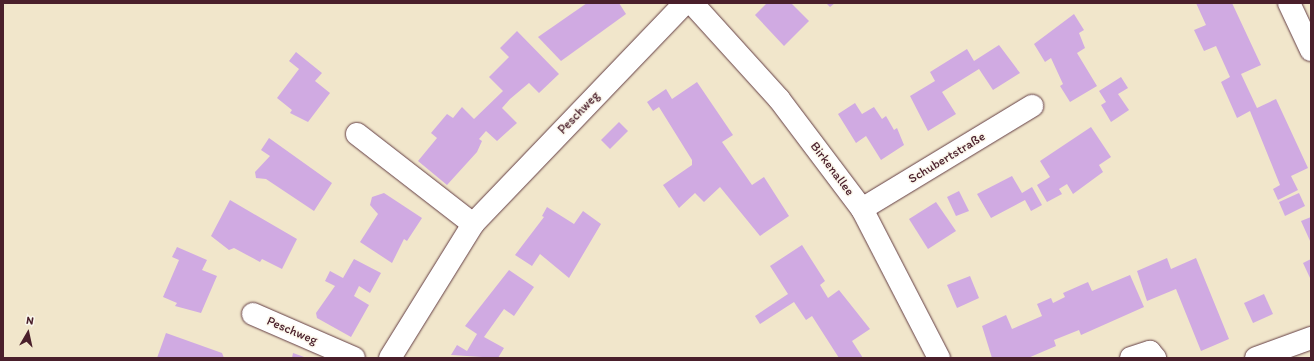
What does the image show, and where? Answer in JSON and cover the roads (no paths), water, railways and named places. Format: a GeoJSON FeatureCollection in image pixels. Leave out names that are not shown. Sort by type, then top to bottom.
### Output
{"type":"FeatureCollection","features":[{"type":"Feature","properties":{"kind":"street","name":"Peschweg"},"geometry":{"type":"LineString","coordinates":[[390,358],[472,224],[685,3]]}},
{"type":"Feature","properties":{"kind":"street","name":"Birkenallee"},"geometry":{"type":"LineString","coordinates":[[692,3],[779,99],[862,209],[939,358]]}},
{"type":"Feature","properties":{"kind":"street"},"geometry":{"type":"LineString","coordinates":[[1289,3],[1311,50]]}},
{"type":"Feature","properties":{"kind":"street","name":"Schubertstraße"},"geometry":{"type":"LineString","coordinates":[[862,209],[1032,106]]}},
{"type":"Feature","properties":{"kind":"street"},"geometry":{"type":"LineString","coordinates":[[357,134],[472,224]]}},
{"type":"Feature","properties":{"kind":"street","name":"Peschweg"},"geometry":{"type":"LineString","coordinates":[[252,314],[354,358]]}},
{"type":"Feature","properties":{"kind":"street"},"geometry":{"type":"LineString","coordinates":[[1256,358],[1311,338]]}},
{"type":"Feature","properties":{"kind":"street"},"geometry":{"type":"LineString","coordinates":[[1131,358],[1150,352],[1155,358]]}}]}
